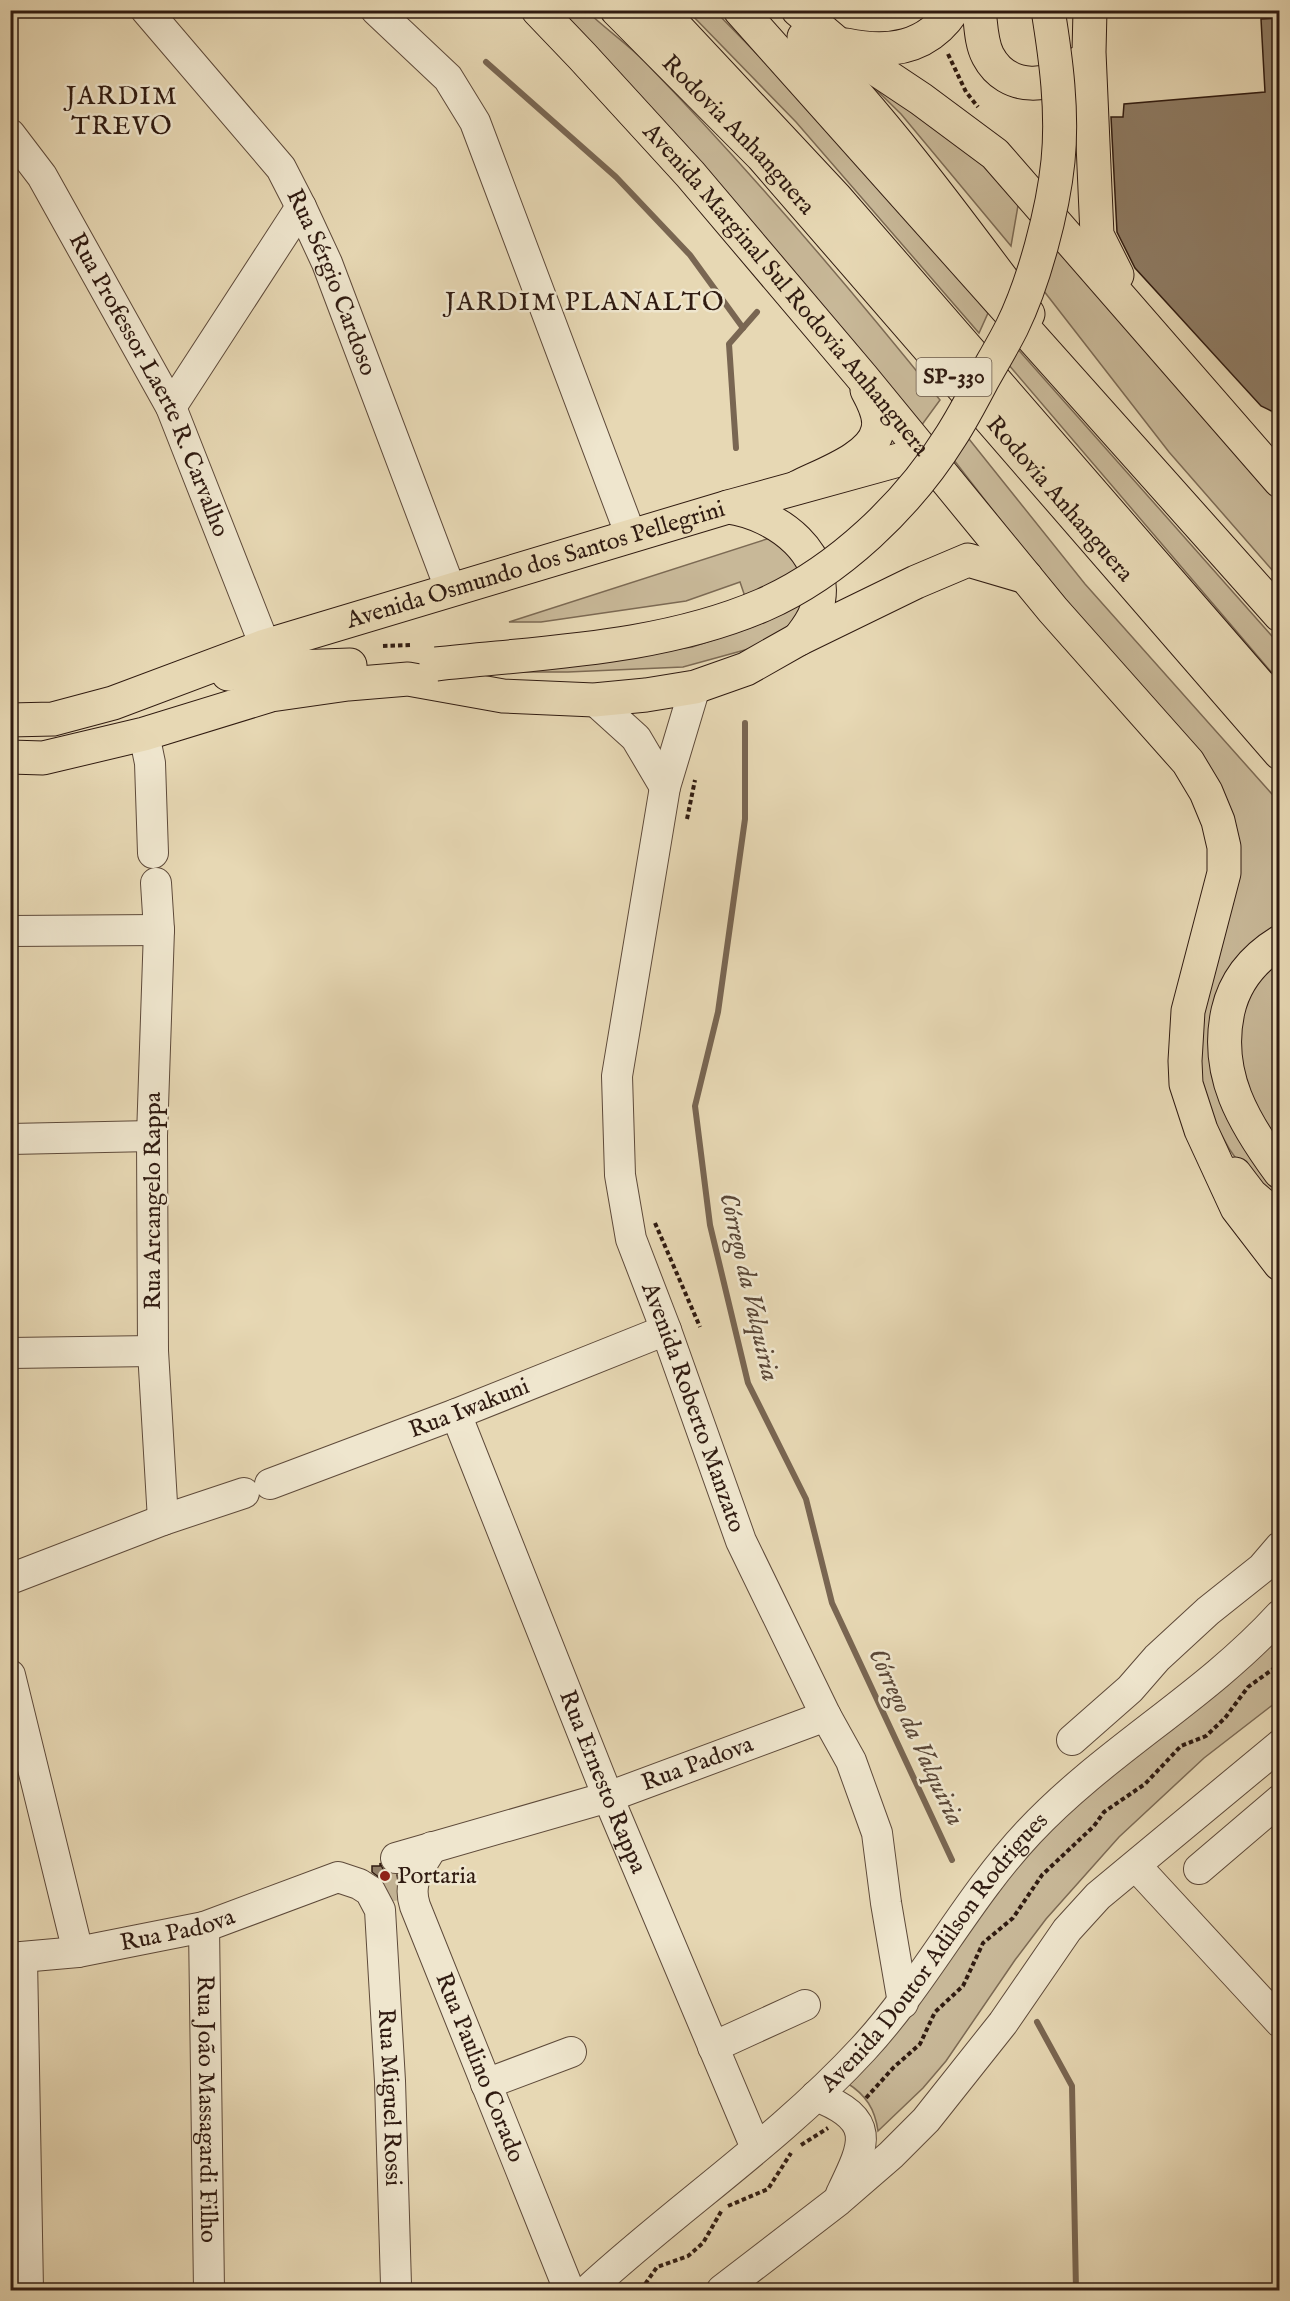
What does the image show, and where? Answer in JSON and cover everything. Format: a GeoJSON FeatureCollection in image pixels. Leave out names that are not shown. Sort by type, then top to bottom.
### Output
{"type":"FeatureCollection","features":[{"type":"Feature","properties":{"kind":"main road","name":"Avenida Marginal Sul Rodovia Anhanguera"},"geometry":{"type":"LineString","coordinates":[[538,10],[690,174],[862,377],[1026,577],[1188,762],[1206,792],[1218,821],[1224,847],[1224,873],[1188,1011],[1186,1084],[1201,1130]]}},
{"type":"Feature","properties":{"kind":"main road","name":"Rodovia Anhanguera"},"geometry":{"type":"LineString","coordinates":[[617,10],[762,156],[1280,753]]}},
{"type":"Feature","properties":{"kind":"main road","name":"Rodovia Anhanguera"},"geometry":{"type":"LineString","coordinates":[[660,10],[836,198],[1280,709]]}},
{"type":"Feature","properties":{"kind":"main road"},"geometry":{"type":"LineString","coordinates":[[740,10],[1280,615]]}},
{"type":"Feature","properties":{"kind":"main road"},"geometry":{"type":"LineString","coordinates":[[778,10],[851,89],[963,226],[1109,424]]}},
{"type":"Feature","properties":{"kind":"main road"},"geometry":{"type":"LineString","coordinates":[[798,10],[837,43],[921,99],[995,154],[1280,481]]}},
{"type":"Feature","properties":{"kind":"main road"},"geometry":{"type":"LineString","coordinates":[[837,43],[882,51],[903,47],[926,37],[945,21],[953,10]]}},
{"type":"Feature","properties":{"kind":"main road"},"geometry":{"type":"LineString","coordinates":[[979,10],[984,46],[988,57],[1003,74],[1012,79],[1034,84],[1057,80],[1067,75],[1089,52]]}},
{"type":"Feature","properties":{"kind":"main road"},"geometry":{"type":"LineString","coordinates":[[348,684],[424,655],[607,645],[671,634],[728,619],[765,604],[800,585],[841,558],[873,531],[923,474],[951,436],[1013,325],[1030,280],[1052,200],[1060,139],[1048,10]]}},
{"type":"Feature","properties":{"kind":"main road"},"geometry":{"type":"LineString","coordinates":[[1090,10],[1089,52],[1097,235],[1119,278],[1153,333]]}},
{"type":"Feature","properties":{"kind":"main road"},"geometry":{"type":"LineString","coordinates":[[798,487],[856,458],[873,444],[879,428],[876,409],[862,377]]}},
{"type":"Feature","properties":{"kind":"main road","name":"Avenida Osmundo dos Santos Pellegrini"},"geometry":{"type":"LineString","coordinates":[[10,720],[53,719],[113,703],[265,646],[728,507],[924,453]]}},
{"type":"Feature","properties":{"kind":"main road"},"geometry":{"type":"LineString","coordinates":[[728,507],[745,509],[771,520],[783,528],[810,555],[817,574],[818,601],[816,612],[800,639]]}},
{"type":"Feature","properties":{"kind":"main road"},"geometry":{"type":"LineString","coordinates":[[1231,559],[1280,608]]}},
{"type":"Feature","properties":{"kind":"main road"},"geometry":{"type":"LineString","coordinates":[[10,757],[43,758],[144,734],[271,695],[348,684],[408,679],[503,696],[594,699],[646,695],[694,687],[746,669],[800,639],[916,582],[968,560],[1026,577]]}},
{"type":"Feature","properties":{"kind":"main road","name":"Avenida Osmundo dos Santos Pellegrini"},"geometry":{"type":"LineString","coordinates":[[151,688],[267,668],[424,655]]}},
{"type":"Feature","properties":{"kind":"main road"},"geometry":{"type":"LineString","coordinates":[[1280,942],[1256,960],[1240,979],[1230,1003],[1224,1028],[1223,1050],[1229,1080],[1242,1114],[1280,1172]]}},
{"type":"Feature","properties":{"kind":"main road"},"geometry":{"type":"LineString","coordinates":[[1201,1130],[1251,1195],[1280,1220]]}},
{"type":"Feature","properties":{"kind":"main road"},"geometry":{"type":"LineString","coordinates":[[1201,1130],[1237,1208],[1280,1264]]}},
{"type":"Feature","properties":{"kind":"street","name":"Rua Sérgio Cardoso"},"geometry":{"type":"LineString","coordinates":[[146,10],[281,168],[302,207],[327,263],[451,591]]}},
{"type":"Feature","properties":{"kind":"street"},"geometry":{"type":"LineString","coordinates":[[376,10],[448,78],[475,122],[631,536]]}},
{"type":"Feature","properties":{"kind":"street","name":"Rua Professor Laerte R. Carvalho"},"geometry":{"type":"LineString","coordinates":[[10,134],[42,176],[171,407],[265,646]]}},
{"type":"Feature","properties":{"kind":"street"},"geometry":{"type":"LineString","coordinates":[[171,407],[302,207]]}},
{"type":"Feature","properties":{"kind":"street","name":"Avenida Roberto Manzato"},"geometry":{"type":"LineString","coordinates":[[694,687],[665,787],[617,1076],[620,1175],[631,1239],[741,1541],[826,1716],[851,1761],[877,1833],[903,2003]]}},
{"type":"Feature","properties":{"kind":"street"},"geometry":{"type":"LineString","coordinates":[[594,699],[636,738],[665,787]]}},
{"type":"Feature","properties":{"kind":"street"},"geometry":{"type":"LineString","coordinates":[[144,734],[150,763],[153,853]]}},
{"type":"Feature","properties":{"kind":"street","name":"Rua Arcangelo Rappa"},"geometry":{"type":"LineString","coordinates":[[156,883],[159,930],[152,1136],[153,1351],[164,1520]]}},
{"type":"Feature","properties":{"kind":"street"},"geometry":{"type":"LineString","coordinates":[[10,931],[159,930]]}},
{"type":"Feature","properties":{"kind":"street"},"geometry":{"type":"LineString","coordinates":[[10,1139],[152,1136]]}},
{"type":"Feature","properties":{"kind":"street","name":"Rua Iwakuni"},"geometry":{"type":"LineString","coordinates":[[10,1579],[164,1520],[257,1489],[456,1414],[666,1330]]}},
{"type":"Feature","properties":{"kind":"street"},"geometry":{"type":"LineString","coordinates":[[10,1353],[153,1351]]}},
{"type":"Feature","properties":{"kind":"street","name":"Rua Ernesto Rappa"},"geometry":{"type":"LineString","coordinates":[[456,1414],[608,1797],[756,2148]]}},
{"type":"Feature","properties":{"kind":"street"},"geometry":{"type":"LineString","coordinates":[[1072,1740],[1130,1689],[1157,1658],[1208,1611],[1262,1568],[1280,1547]]}},
{"type":"Feature","properties":{"kind":"street","name":"Avenida Doutor Adilson Rodrigues"},"geometry":{"type":"LineString","coordinates":[[588,2290],[816,2096],[903,2003],[985,1884],[1028,1833],[1082,1782],[1226,1668],[1280,1615]]}},
{"type":"Feature","properties":{"kind":"street"},"geometry":{"type":"LineString","coordinates":[[10,1675],[78,1952]]}},
{"type":"Feature","properties":{"kind":"street"},"geometry":{"type":"LineString","coordinates":[[1130,1689],[1157,1724]]}},
{"type":"Feature","properties":{"kind":"street","name":"Rua Padova"},"geometry":{"type":"LineString","coordinates":[[16,1958],[78,1952],[204,1927],[338,1877],[359,1884],[388,1883],[432,1847],[608,1797],[826,1716]]}},
{"type":"Feature","properties":{"kind":"street"},"geometry":{"type":"LineString","coordinates":[[722,2290],[839,2200],[891,2156],[926,2120],[1003,2023],[1067,1930],[1098,1896],[1280,1745]]}},
{"type":"Feature","properties":{"kind":"street"},"geometry":{"type":"LineString","coordinates":[[1199,1869],[1280,1799],[1250,1770]]}},
{"type":"Feature","properties":{"kind":"street"},"geometry":{"type":"LineString","coordinates":[[1136,1866],[1280,2022]]}},
{"type":"Feature","properties":{"kind":"street","name":"Rua Paulino Corado"},"geometry":{"type":"LineString","coordinates":[[388,1883],[415,1906],[570,2290]]}},
{"type":"Feature","properties":{"kind":"street","name":"Rua Miguel Rossi"},"geometry":{"type":"LineString","coordinates":[[388,1883],[388,2035],[396,2285]]}},
{"type":"Feature","properties":{"kind":"street","name":"Rua João Massagardi Filho"},"geometry":{"type":"LineString","coordinates":[[204,1927],[208,2290]]}},
{"type":"Feature","properties":{"kind":"street"},"geometry":{"type":"LineString","coordinates":[[16,1958],[28,2290]]}},
{"type":"Feature","properties":{"kind":"street"},"geometry":{"type":"LineString","coordinates":[[713,2047],[805,2005]]}},
{"type":"Feature","properties":{"kind":"street"},"geometry":{"type":"LineString","coordinates":[[486,2084],[571,2052]]}},
{"type":"Feature","properties":{"kind":"street"},"geometry":{"type":"LineString","coordinates":[[816,2096],[849,2112],[860,2129],[861,2142],[854,2167],[839,2200]]}},
{"type":"Feature","properties":{"kind":"path"},"geometry":{"type":"LineString","coordinates":[[383,646],[424,655]]}},
{"type":"Feature","properties":{"kind":"path"},"geometry":{"type":"LineString","coordinates":[[685,826],[698,769]]}},
{"type":"Feature","properties":{"kind":"path"},"geometry":{"type":"LineString","coordinates":[[654,1221],[700,1327]]}},
{"type":"Feature","properties":{"kind":"path"},"geometry":{"type":"LineString","coordinates":[[641,2290],[657,2267],[688,2256],[703,2243],[724,2207],[768,2189],[792,2151],[832,2126],[872,2093],[894,2067],[920,2044],[934,2012],[963,1986],[983,1943],[1013,1918],[1042,1875],[1094,1826],[1104,1812],[1145,1784],[1181,1746],[1206,1736],[1225,1718],[1248,1687],[1280,1664]]}},
{"type":"Feature","properties":{"kind":"shaded area"},"geometry":{"type":"Polygon","coordinates":[[[558,11],[587,11],[631,49],[722,144],[796,227],[940,400],[921,426],[558,11]]]}},
{"type":"Feature","properties":{"kind":"shaded area"},"geometry":{"type":"Polygon","coordinates":[[[688,11],[715,11],[806,104],[895,202],[988,313],[979,333],[796,122],[688,11]]]}},
{"type":"Feature","properties":{"kind":"shaded area"},"geometry":{"type":"Polygon","coordinates":[[[842,56],[1020,194],[1011,246],[901,114],[842,56]]]}},
{"type":"Feature","properties":{"kind":"shaded area"},"geometry":{"type":"Polygon","coordinates":[[[1052,241],[1279,489],[1279,578],[1169,452],[1040,286],[1052,241]]]}},
{"type":"Feature","properties":{"kind":"shaded area"},"geometry":{"type":"Polygon","coordinates":[[[1015,346],[1279,644],[1279,681],[1008,364],[1015,346]]]}},
{"type":"Feature","properties":{"kind":"shaded area"},"geometry":{"type":"Polygon","coordinates":[[[965,434],[1085,584],[1279,802],[1279,925],[1230,971],[1249,1147],[1279,1189],[1279,1207],[1249,1177],[1230,1150],[1215,1123],[1203,1088],[1198,1060],[1199,1026],[1227,915],[1190,750],[1009,531],[950,455],[965,434]]]}},
{"type":"Feature","properties":{"kind":"shaded area"},"geometry":{"type":"Polygon","coordinates":[[[770,538],[791,555],[801,572],[804,619],[763,645],[683,667],[506,672],[692,647],[755,626],[740,582],[686,601],[541,622],[509,622],[770,538]]]}},
{"type":"Feature","properties":{"kind":"shaded area"},"geometry":{"type":"Polygon","coordinates":[[[1279,957],[1279,1152],[1252,1111],[1235,1031],[1252,983],[1279,957]]]}},
{"type":"Feature","properties":{"kind":"shaded area"},"geometry":{"type":"Polygon","coordinates":[[[1279,1622],[1279,1700],[1204,1758],[1119,1837],[1046,1919],[946,2061],[923,2088],[878,2131],[875,2116],[868,2103],[847,2083],[989,1885],[1279,1622]]]}},
{"type":"Feature","properties":{"kind":"building"},"geometry":{"type":"Polygon","coordinates":[[[1280,18],[1280,415],[1261,406],[1135,268],[1117,232],[1111,117],[1123,117],[1124,104],[1265,92],[1261,19],[1280,18]]]}},
{"type":"Feature","properties":{"kind":"building"},"geometry":{"type":"Polygon","coordinates":[[[380,1863],[384,1871],[397,1875],[396,1894],[391,1894],[385,1882],[372,1872],[372,1866],[380,1866],[380,1863]]]}},
{"type":"Feature","properties":{"kind":"waterway"},"geometry":{"type":"LineString","coordinates":[[486,62],[616,177],[690,255],[743,328]]}},
{"type":"Feature","properties":{"kind":"waterway","name":"Córrego da Valquiria"},"geometry":{"type":"LineString","coordinates":[[736,448],[729,344],[757,312]]}},
{"type":"Feature","properties":{"kind":"waterway","name":"Córrego da Valquiria"},"geometry":{"type":"LineString","coordinates":[[745,723],[745,819],[718,1012],[695,1106],[710,1225],[748,1383],[806,1499],[832,1603],[952,1860]]}},
{"type":"Feature","properties":{"kind":"waterway","name":"Córrego da Valquiria"},"geometry":{"type":"LineString","coordinates":[[1037,2022],[1072,2086],[1076,2290]]}},
{"type":"Feature","properties":{"kind":"tunnel"},"geometry":{"type":"LineString","coordinates":[[381,1888],[398,1885]]}},
{"type":"Feature","properties":{"kind":"place","name":"Portaria"},"geometry":{"type":"Point","coordinates":[385,1876]}},
{"type":"Feature","properties":{"kind":"district","name":"JARDIM TREVO"},"geometry":{"type":"Point","coordinates":[122,111]}},
{"type":"Feature","properties":{"kind":"district","name":"JARDIM PLANALTO"},"geometry":{"type":"Point","coordinates":[585,302]}}]}
